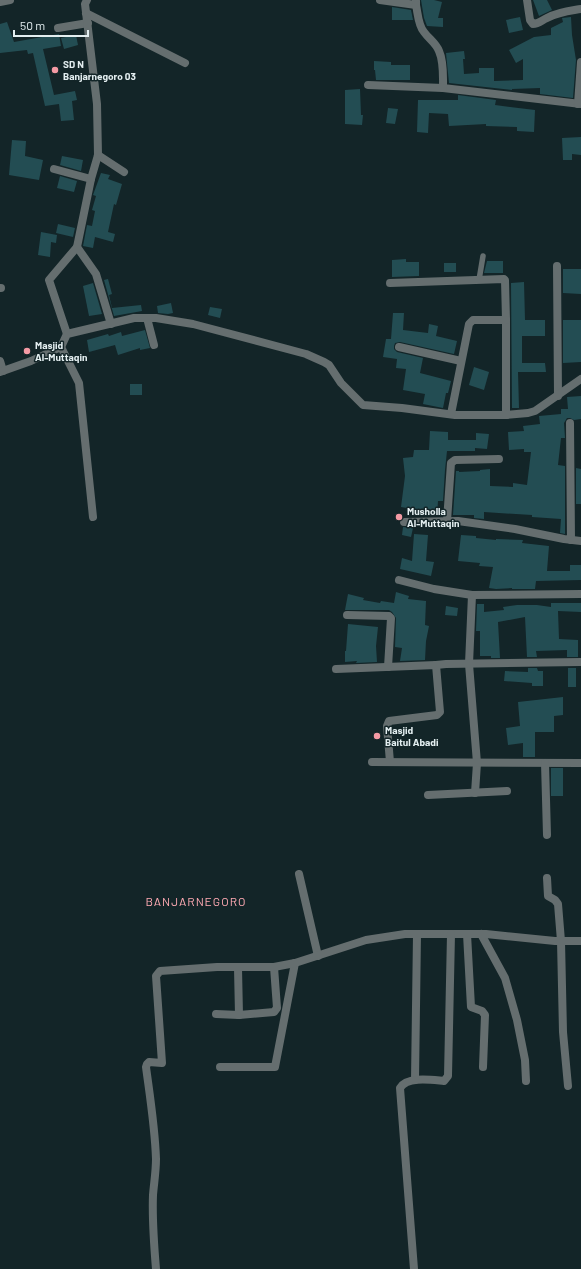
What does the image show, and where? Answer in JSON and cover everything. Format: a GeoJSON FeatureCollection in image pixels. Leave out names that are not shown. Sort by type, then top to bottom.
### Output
{"type":"FeatureCollection","features":[{"type":"Feature","properties":{"kind":"street"},"geometry":{"type":"LineString","coordinates":[[0,2],[10,0]]}},
{"type":"Feature","properties":{"kind":"street"},"geometry":{"type":"LineString","coordinates":[[0,361],[2,371],[31,361],[62,347],[67,334],[49,280],[77,247],[91,180],[98,155],[97,104],[85,4],[87,0]]}},
{"type":"Feature","properties":{"kind":"street"},"geometry":{"type":"LineString","coordinates":[[380,0],[416,3],[420,25],[423,32],[437,46],[441,56],[443,88]]}},
{"type":"Feature","properties":{"kind":"street"},"geometry":{"type":"LineString","coordinates":[[527,0],[530,20],[533,24],[536,24],[558,13],[581,9]]}},
{"type":"Feature","properties":{"kind":"street"},"geometry":{"type":"LineString","coordinates":[[86,13],[185,63]]}},
{"type":"Feature","properties":{"kind":"street"},"geometry":{"type":"LineString","coordinates":[[58,28],[88,23]]}},
{"type":"Feature","properties":{"kind":"street"},"geometry":{"type":"LineString","coordinates":[[368,85],[443,88],[580,104],[581,62]]}},
{"type":"Feature","properties":{"kind":"street"},"geometry":{"type":"LineString","coordinates":[[98,155],[124,172]]}},
{"type":"Feature","properties":{"kind":"street"},"geometry":{"type":"LineString","coordinates":[[54,169],[91,180]]}},
{"type":"Feature","properties":{"kind":"street"},"geometry":{"type":"LineString","coordinates":[[77,247],[96,274],[111,324]]}},
{"type":"Feature","properties":{"kind":"street"},"geometry":{"type":"LineString","coordinates":[[557,266],[558,396]]}},
{"type":"Feature","properties":{"kind":"street"},"geometry":{"type":"LineString","coordinates":[[390,283],[505,280],[506,415]]}},
{"type":"Feature","properties":{"kind":"street"},"geometry":{"type":"LineString","coordinates":[[67,334],[134,318],[156,318],[193,324],[306,354],[329,365],[341,383],[363,405],[451,414],[506,415],[528,413],[535,411],[581,379]]}},
{"type":"Feature","properties":{"kind":"street"},"geometry":{"type":"LineString","coordinates":[[147,318],[154,345]]}},
{"type":"Feature","properties":{"kind":"street"},"geometry":{"type":"LineString","coordinates":[[451,414],[470,322],[473,320],[506,320]]}},
{"type":"Feature","properties":{"kind":"street"},"geometry":{"type":"LineString","coordinates":[[62,347],[79,383],[93,517]]}},
{"type":"Feature","properties":{"kind":"street"},"geometry":{"type":"LineString","coordinates":[[399,348],[461,361]]}},
{"type":"Feature","properties":{"kind":"street"},"geometry":{"type":"LineString","coordinates":[[570,423],[572,540]]}},
{"type":"Feature","properties":{"kind":"street"},"geometry":{"type":"LineString","coordinates":[[447,521],[451,463],[455,460],[499,459]]}},
{"type":"Feature","properties":{"kind":"street"},"geometry":{"type":"LineString","coordinates":[[404,522],[458,521],[515,529],[564,540],[581,541]]}},
{"type":"Feature","properties":{"kind":"street"},"geometry":{"type":"LineString","coordinates":[[399,580],[434,589],[472,595],[581,594]]}},
{"type":"Feature","properties":{"kind":"street"},"geometry":{"type":"LineString","coordinates":[[472,595],[469,664],[477,763],[475,793]]}},
{"type":"Feature","properties":{"kind":"street"},"geometry":{"type":"LineString","coordinates":[[347,614],[389,616],[391,618],[388,667]]}},
{"type":"Feature","properties":{"kind":"street"},"geometry":{"type":"LineString","coordinates":[[336,670],[446,664],[581,662]]}},
{"type":"Feature","properties":{"kind":"street"},"geometry":{"type":"LineString","coordinates":[[390,762],[387,726],[389,721],[437,715],[440,712],[436,665]]}},
{"type":"Feature","properties":{"kind":"street"},"geometry":{"type":"LineString","coordinates":[[372,762],[581,763]]}},
{"type":"Feature","properties":{"kind":"street"},"geometry":{"type":"LineString","coordinates":[[545,763],[547,835]]}},
{"type":"Feature","properties":{"kind":"street"},"geometry":{"type":"LineString","coordinates":[[428,795],[507,791]]}},
{"type":"Feature","properties":{"kind":"street"},"geometry":{"type":"LineString","coordinates":[[298,874],[318,956]]}},
{"type":"Feature","properties":{"kind":"street"},"geometry":{"type":"LineString","coordinates":[[547,878],[548,896],[555,900],[558,904],[561,941],[563,1032],[568,1086]]}},
{"type":"Feature","properties":{"kind":"street"},"geometry":{"type":"LineString","coordinates":[[156,1269],[153,1244],[153,1196],[156,1156],[152,1108],[146,1067],[149,1062],[162,1063],[156,976],[160,971],[217,967],[274,967],[295,963],[366,940],[405,934],[481,934],[561,941],[581,941]]}},
{"type":"Feature","properties":{"kind":"street"},"geometry":{"type":"LineString","coordinates":[[415,1080],[417,934]]}},
{"type":"Feature","properties":{"kind":"street"},"geometry":{"type":"LineString","coordinates":[[414,1269],[400,1088],[404,1083],[415,1080],[444,1081],[448,1076],[451,934]]}},
{"type":"Feature","properties":{"kind":"street"},"geometry":{"type":"LineString","coordinates":[[467,934],[471,1007],[482,1011],[484,1015],[483,1067]]}},
{"type":"Feature","properties":{"kind":"street"},"geometry":{"type":"LineString","coordinates":[[481,934],[505,978],[517,1020],[525,1060],[526,1081]]}},
{"type":"Feature","properties":{"kind":"street"},"geometry":{"type":"LineString","coordinates":[[220,1067],[275,1066],[295,963]]}},
{"type":"Feature","properties":{"kind":"street"},"geometry":{"type":"LineString","coordinates":[[216,1014],[239,1015],[274,1012],[276,1008],[274,967]]}},
{"type":"Feature","properties":{"kind":"street"},"geometry":{"type":"LineString","coordinates":[[238,968],[239,1015]]}},
{"type":"Feature","properties":{"kind":"lane"},"geometry":{"type":"LineString","coordinates":[[479,280],[483,256]]}},
{"type":"Feature","properties":{"kind":"building"},"geometry":{"type":"Polygon","coordinates":[[[421,0],[434,0],[442,2],[438,18],[443,18],[443,27],[427,26],[421,0]]]}},
{"type":"Feature","properties":{"kind":"building"},"geometry":{"type":"Polygon","coordinates":[[[533,0],[547,0],[552,10],[539,16],[533,0]]]}},
{"type":"Feature","properties":{"kind":"building"},"geometry":{"type":"Polygon","coordinates":[[[392,7],[411,10],[413,20],[392,20],[392,7]]]}},
{"type":"Feature","properties":{"kind":"building"},"geometry":{"type":"Polygon","coordinates":[[[520,17],[523,30],[509,33],[506,20],[520,17]]]}},
{"type":"Feature","properties":{"kind":"building"},"geometry":{"type":"Polygon","coordinates":[[[571,17],[576,60],[573,98],[540,94],[540,88],[512,90],[449,83],[446,53],[464,51],[464,74],[479,73],[479,68],[494,68],[494,81],[523,80],[523,59],[516,63],[509,50],[534,37],[551,35],[551,28],[563,22],[562,18],[571,17]]]}},
{"type":"Feature","properties":{"kind":"building"},"geometry":{"type":"Polygon","coordinates":[[[7,22],[14,42],[59,34],[61,46],[43,49],[54,95],[75,91],[77,100],[72,101],[74,120],[61,121],[59,104],[45,106],[33,53],[28,54],[27,50],[0,53],[0,24],[7,22]]]}},
{"type":"Feature","properties":{"kind":"building"},"geometry":{"type":"Polygon","coordinates":[[[76,35],[78,45],[64,49],[61,38],[76,35]]]}},
{"type":"Feature","properties":{"kind":"building"},"geometry":{"type":"Polygon","coordinates":[[[374,61],[391,62],[391,65],[410,65],[410,80],[376,80],[374,61]]]}},
{"type":"Feature","properties":{"kind":"building"},"geometry":{"type":"Polygon","coordinates":[[[360,89],[361,115],[363,115],[362,125],[345,124],[345,90],[360,89]]]}},
{"type":"Feature","properties":{"kind":"building"},"geometry":{"type":"Polygon","coordinates":[[[458,95],[496,100],[495,105],[535,110],[534,132],[517,131],[517,127],[486,126],[486,124],[449,126],[448,114],[429,113],[428,133],[417,132],[418,100],[458,100],[458,95]]]}},
{"type":"Feature","properties":{"kind":"building"},"geometry":{"type":"Polygon","coordinates":[[[388,108],[398,109],[395,124],[386,123],[388,108]]]}},
{"type":"Feature","properties":{"kind":"building"},"geometry":{"type":"Polygon","coordinates":[[[581,137],[581,155],[572,154],[572,160],[563,160],[562,138],[581,137]]]}},
{"type":"Feature","properties":{"kind":"building"},"geometry":{"type":"Polygon","coordinates":[[[12,140],[26,141],[25,156],[43,160],[39,180],[9,175],[12,140]]]}},
{"type":"Feature","properties":{"kind":"building"},"geometry":{"type":"Polygon","coordinates":[[[62,156],[83,160],[81,171],[60,165],[62,156]]]}},
{"type":"Feature","properties":{"kind":"building"},"geometry":{"type":"Polygon","coordinates":[[[101,173],[110,175],[108,179],[122,184],[116,205],[114,204],[108,232],[115,234],[113,242],[95,237],[93,248],[83,246],[87,225],[92,226],[95,211],[92,210],[96,196],[93,195],[101,173]]]}},
{"type":"Feature","properties":{"kind":"building"},"geometry":{"type":"Polygon","coordinates":[[[60,176],[77,181],[74,192],[57,188],[60,176]]]}},
{"type":"Feature","properties":{"kind":"building"},"geometry":{"type":"Polygon","coordinates":[[[58,224],[75,228],[73,237],[56,233],[58,224]]]}},
{"type":"Feature","properties":{"kind":"building"},"geometry":{"type":"Polygon","coordinates":[[[41,232],[57,235],[56,243],[51,242],[50,257],[38,255],[41,232]]]}},
{"type":"Feature","properties":{"kind":"building"},"geometry":{"type":"Polygon","coordinates":[[[406,259],[406,262],[419,262],[419,276],[392,277],[392,260],[406,259]]]}},
{"type":"Feature","properties":{"kind":"building"},"geometry":{"type":"Polygon","coordinates":[[[487,261],[503,261],[503,273],[484,273],[487,261]]]}},
{"type":"Feature","properties":{"kind":"building"},"geometry":{"type":"Polygon","coordinates":[[[444,263],[456,263],[456,272],[444,272],[444,263]]]}},
{"type":"Feature","properties":{"kind":"building"},"geometry":{"type":"Polygon","coordinates":[[[563,269],[581,269],[581,294],[563,293],[563,269]]]}},
{"type":"Feature","properties":{"kind":"building"},"geometry":{"type":"Polygon","coordinates":[[[108,279],[112,294],[109,295],[112,308],[141,305],[142,311],[114,316],[104,280],[108,279]]]}},
{"type":"Feature","properties":{"kind":"building"},"geometry":{"type":"Polygon","coordinates":[[[524,282],[525,320],[545,320],[545,336],[522,336],[522,363],[545,363],[546,372],[518,372],[519,408],[512,408],[511,283],[524,282]]]}},
{"type":"Feature","properties":{"kind":"building"},"geometry":{"type":"Polygon","coordinates":[[[93,283],[102,314],[89,316],[83,286],[93,283]]]}},
{"type":"Feature","properties":{"kind":"building"},"geometry":{"type":"Polygon","coordinates":[[[171,303],[173,313],[158,313],[157,306],[171,303]]]}},
{"type":"Feature","properties":{"kind":"building"},"geometry":{"type":"Polygon","coordinates":[[[210,307],[222,309],[220,318],[208,315],[210,307]]]}},
{"type":"Feature","properties":{"kind":"building"},"geometry":{"type":"Polygon","coordinates":[[[393,313],[404,313],[403,330],[428,333],[429,324],[438,326],[436,336],[457,341],[454,354],[400,342],[395,343],[394,346],[394,349],[397,352],[423,358],[420,373],[451,381],[448,393],[446,393],[443,408],[423,404],[425,394],[403,390],[406,369],[396,368],[397,359],[383,357],[386,339],[391,339],[393,313]]]}},
{"type":"Feature","properties":{"kind":"building"},"geometry":{"type":"Polygon","coordinates":[[[563,320],[581,320],[581,362],[563,363],[563,320]]]}},
{"type":"Feature","properties":{"kind":"building"},"geometry":{"type":"Polygon","coordinates":[[[145,330],[150,348],[140,350],[140,348],[118,355],[115,345],[89,352],[87,340],[108,334],[109,336],[121,332],[122,336],[145,330]]]}},
{"type":"Feature","properties":{"kind":"building"},"geometry":{"type":"Polygon","coordinates":[[[474,367],[489,372],[484,390],[469,385],[474,367]]]}},
{"type":"Feature","properties":{"kind":"building"},"geometry":{"type":"Polygon","coordinates":[[[130,384],[142,384],[142,395],[130,395],[130,384]]]}},
{"type":"Feature","properties":{"kind":"building"},"geometry":{"type":"Polygon","coordinates":[[[581,396],[581,419],[574,420],[567,418],[564,423],[565,438],[561,438],[558,465],[565,466],[565,534],[560,533],[561,519],[532,517],[532,515],[484,512],[484,519],[474,518],[474,515],[453,515],[456,471],[480,471],[490,469],[490,486],[513,487],[513,483],[527,485],[531,452],[524,452],[524,449],[509,450],[508,432],[524,431],[523,426],[540,424],[539,416],[561,414],[561,409],[568,409],[567,397],[581,396]]]}},
{"type":"Feature","properties":{"kind":"building"},"geometry":{"type":"Polygon","coordinates":[[[430,431],[448,432],[448,440],[476,440],[476,433],[489,434],[487,449],[475,448],[475,451],[447,451],[443,501],[438,501],[437,516],[412,515],[413,509],[401,507],[405,476],[403,458],[413,457],[414,450],[429,450],[430,431]]]}},
{"type":"Feature","properties":{"kind":"building"},"geometry":{"type":"Polygon","coordinates":[[[576,468],[581,469],[581,504],[576,504],[576,468]]]}},
{"type":"Feature","properties":{"kind":"building"},"geometry":{"type":"Polygon","coordinates":[[[403,527],[413,528],[411,537],[402,535],[403,527]]]}},
{"type":"Feature","properties":{"kind":"building"},"geometry":{"type":"Polygon","coordinates":[[[414,534],[428,535],[426,561],[434,562],[431,576],[400,569],[402,558],[412,561],[414,534]]]}},
{"type":"Feature","properties":{"kind":"building"},"geometry":{"type":"Polygon","coordinates":[[[461,535],[496,540],[523,540],[522,543],[549,546],[547,571],[570,571],[570,565],[581,565],[581,580],[536,581],[535,589],[489,588],[493,567],[479,566],[480,563],[458,561],[461,535]]]}},
{"type":"Feature","properties":{"kind":"building"},"geometry":{"type":"Polygon","coordinates":[[[396,592],[409,596],[408,599],[426,601],[425,625],[429,626],[426,641],[425,660],[400,661],[402,648],[395,647],[396,618],[389,610],[345,610],[348,594],[364,598],[363,600],[380,603],[381,601],[394,603],[396,592]]]}},
{"type":"Feature","properties":{"kind":"building"},"geometry":{"type":"Polygon","coordinates":[[[551,603],[581,603],[581,612],[558,611],[559,639],[578,640],[578,657],[567,657],[567,650],[536,651],[537,657],[527,657],[525,617],[498,622],[500,658],[480,656],[480,631],[476,631],[477,604],[484,604],[484,612],[504,610],[503,607],[517,605],[551,607],[551,603]]]}},
{"type":"Feature","properties":{"kind":"building"},"geometry":{"type":"Polygon","coordinates":[[[446,606],[458,608],[457,616],[445,615],[446,606]]]}},
{"type":"Feature","properties":{"kind":"building"},"geometry":{"type":"Polygon","coordinates":[[[348,624],[378,627],[376,646],[377,662],[345,662],[348,624]]]}},
{"type":"Feature","properties":{"kind":"building"},"geometry":{"type":"Polygon","coordinates":[[[528,668],[537,668],[538,671],[543,671],[543,686],[532,686],[532,683],[504,681],[505,671],[528,672],[528,668]]]}},
{"type":"Feature","properties":{"kind":"building"},"geometry":{"type":"Polygon","coordinates":[[[568,668],[576,668],[576,687],[568,687],[568,668]]]}},
{"type":"Feature","properties":{"kind":"building"},"geometry":{"type":"Polygon","coordinates":[[[563,697],[563,715],[554,716],[554,732],[535,732],[535,757],[523,757],[523,743],[508,745],[506,728],[520,726],[518,702],[563,697]]]}},
{"type":"Feature","properties":{"kind":"building"},"geometry":{"type":"Polygon","coordinates":[[[551,768],[563,768],[563,796],[551,796],[551,768]]]}},
{"type":"Feature","properties":{"kind":"place","name":"SD N Banjarnegoro 03"},"geometry":{"type":"Point","coordinates":[55,70]}},
{"type":"Feature","properties":{"kind":"place","name":"Masjid Al-Muttaqin"},"geometry":{"type":"Point","coordinates":[27,351]}},
{"type":"Feature","properties":{"kind":"place","name":"Musholla Al-Muttaqin"},"geometry":{"type":"Point","coordinates":[399,517]}},
{"type":"Feature","properties":{"kind":"place","name":"Masjid Baitul Abadi"},"geometry":{"type":"Point","coordinates":[377,736]}},
{"type":"Feature","properties":{"kind":"district","name":"BANJARNEGORO"},"geometry":{"type":"Point","coordinates":[196,902]}}]}
